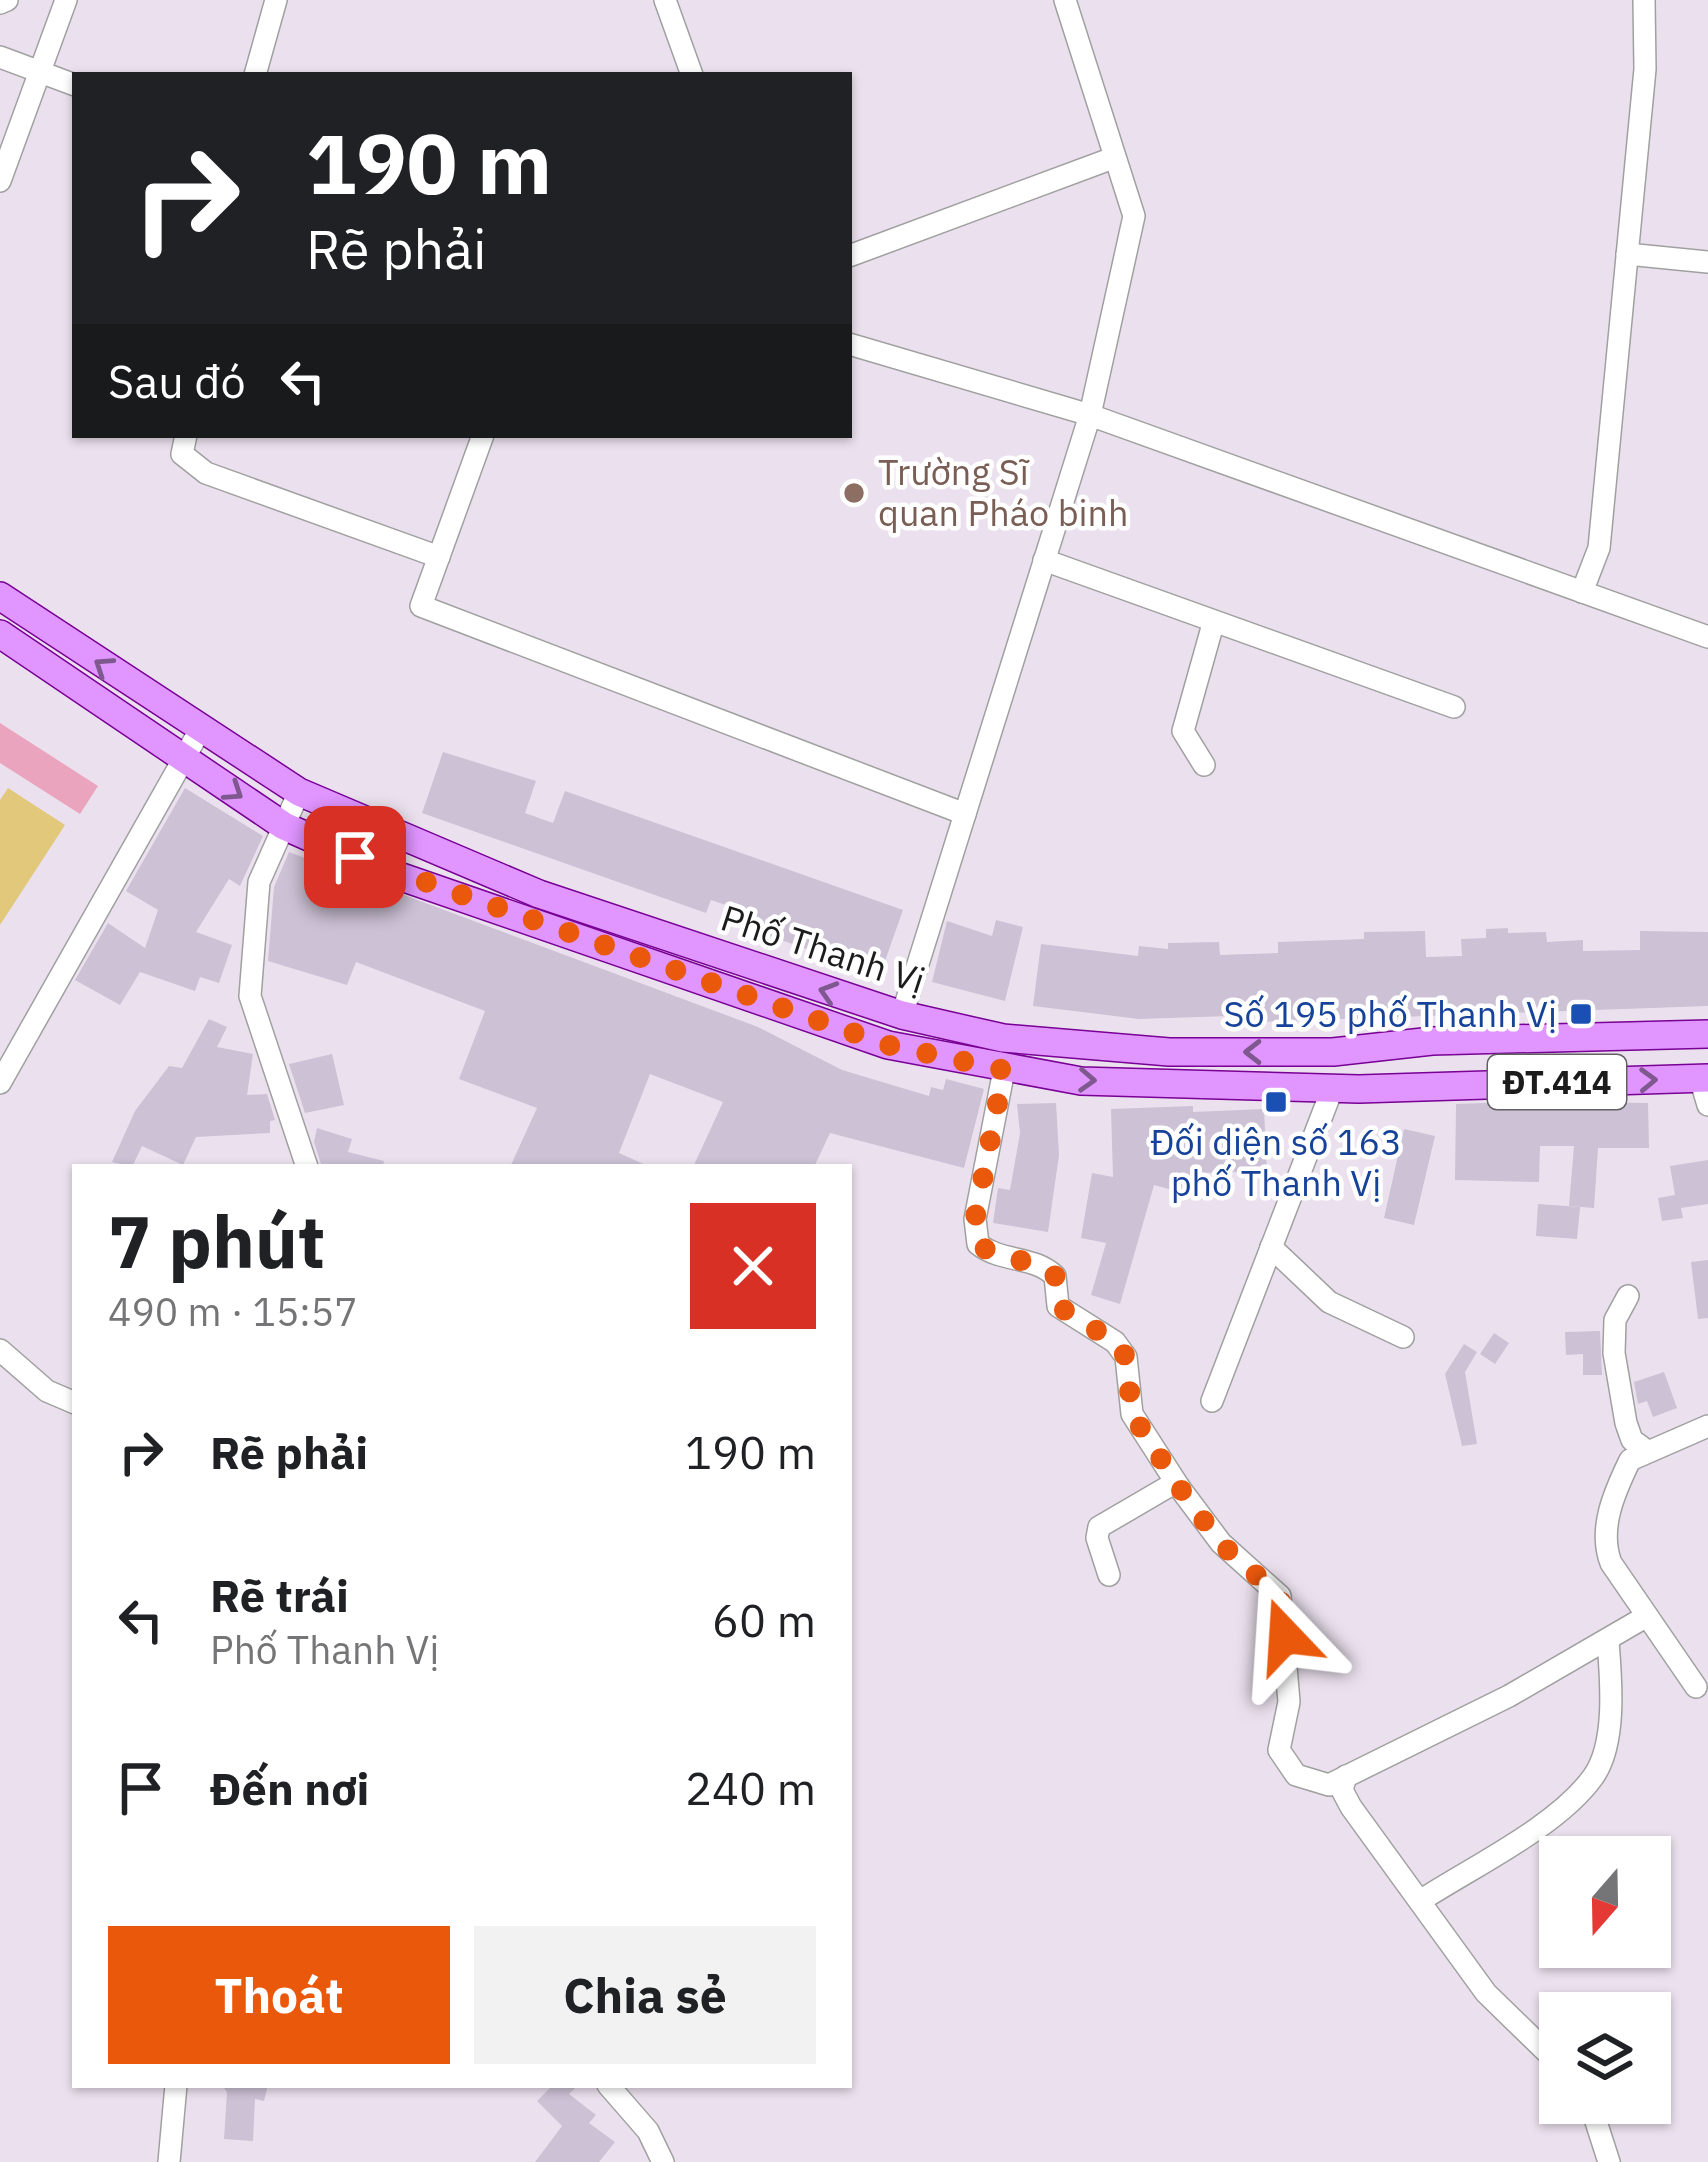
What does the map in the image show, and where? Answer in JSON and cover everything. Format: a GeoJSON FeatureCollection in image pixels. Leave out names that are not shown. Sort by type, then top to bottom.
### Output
{"type":"FeatureCollection","features":[{"type":"Feature","properties":{"kind":"main road","name":"Phố Thanh Vị"},"geometry":{"type":"LineString","coordinates":[[0,596],[299,792],[539,894],[902,1015],[1004,1039],[1169,1052],[1333,1052],[1432,1041],[1708,1034]]}},
{"type":"Feature","properties":{"kind":"main road","name":"Phố Thanh Vị"},"geometry":{"type":"LineString","coordinates":[[0,634],[284,826],[390,873],[888,1045],[1081,1081],[1705,1087]]}},
{"type":"Feature","properties":{"kind":"street"},"geometry":{"type":"LineString","coordinates":[[0,181],[66,0]]}},
{"type":"Feature","properties":{"kind":"street"},"geometry":{"type":"LineString","coordinates":[[256,72],[277,0]]}},
{"type":"Feature","properties":{"kind":"street"},"geometry":{"type":"LineString","coordinates":[[664,0],[691,72]]}},
{"type":"Feature","properties":{"kind":"street"},"geometry":{"type":"LineString","coordinates":[[902,1015],[1090,415],[1134,216],[1065,0]]}},
{"type":"Feature","properties":{"kind":"street"},"geometry":{"type":"LineString","coordinates":[[1582,592],[1599,548],[1645,69],[1644,0]]}},
{"type":"Feature","properties":{"kind":"street"},"geometry":{"type":"LineString","coordinates":[[0,57],[72,84]]}},
{"type":"Feature","properties":{"kind":"street"},"geometry":{"type":"LineString","coordinates":[[852,255],[1113,158]]}},
{"type":"Feature","properties":{"kind":"street"},"geometry":{"type":"LineString","coordinates":[[1627,254],[1708,262]]}},
{"type":"Feature","properties":{"kind":"street"},"geometry":{"type":"LineString","coordinates":[[852,345],[1090,415],[1708,638]]}},
{"type":"Feature","properties":{"kind":"street"},"geometry":{"type":"LineString","coordinates":[[185,438],[182,454],[206,473],[439,557]]}},
{"type":"Feature","properties":{"kind":"street"},"geometry":{"type":"LineString","coordinates":[[482,438],[421,606],[965,814]]}},
{"type":"Feature","properties":{"kind":"street"},"geometry":{"type":"LineString","coordinates":[[1044,560],[1454,707]]}},
{"type":"Feature","properties":{"kind":"street"},"geometry":{"type":"LineString","coordinates":[[1204,765],[1183,731],[1213,624]]}},
{"type":"Feature","properties":{"kind":"street"},"geometry":{"type":"LineString","coordinates":[[0,1083],[200,730]]}},
{"type":"Feature","properties":{"kind":"street"},"geometry":{"type":"LineString","coordinates":[[299,792],[260,882],[250,996],[306,1164]]}},
{"type":"Feature","properties":{"kind":"street"},"geometry":{"type":"LineString","coordinates":[[1004,1070],[975,1219],[978,1244],[994,1256],[1043,1265],[1055,1276],[1058,1306],[1115,1342],[1126,1357],[1132,1414],[1179,1487],[1221,1544],[1280,1596],[1289,1702],[1279,1750],[1286,1767],[1310,1783],[1328,1785],[1388,1760],[1647,1616]]}},
{"type":"Feature","properties":{"kind":"street"},"geometry":{"type":"LineString","coordinates":[[1212,1401],[1333,1087]]}},
{"type":"Feature","properties":{"kind":"street"},"geometry":{"type":"LineString","coordinates":[[1271,1247],[1329,1302],[1403,1337]]}},
{"type":"Feature","properties":{"kind":"street"},"geometry":{"type":"LineString","coordinates":[[1628,1296],[1615,1320],[1614,1353],[1632,1440],[1647,1451]]}},
{"type":"Feature","properties":{"kind":"street"},"geometry":{"type":"LineString","coordinates":[[0,1350],[47,1391],[72,1401]]}},
{"type":"Feature","properties":{"kind":"street"},"geometry":{"type":"LineString","coordinates":[[1696,1687],[1603,1542],[1616,1490],[1630,1460],[1708,1426]]}},
{"type":"Feature","properties":{"kind":"street"},"geometry":{"type":"LineString","coordinates":[[1109,1575],[1096,1538],[1100,1527],[1171,1486],[1179,1487]]}},
{"type":"Feature","properties":{"kind":"street"},"geometry":{"type":"LineString","coordinates":[[1420,1901],[1562,1809],[1595,1774],[1610,1700],[1609,1641]]}},
{"type":"Feature","properties":{"kind":"street"},"geometry":{"type":"LineString","coordinates":[[1346,1776],[1342,1790],[1351,1807],[1486,1993],[1539,2045]]}},
{"type":"Feature","properties":{"kind":"street"},"geometry":{"type":"LineString","coordinates":[[169,2162],[176,2088]]}},
{"type":"Feature","properties":{"kind":"street"},"geometry":{"type":"LineString","coordinates":[[611,2088],[648,2132],[663,2162]]}},
{"type":"Feature","properties":{"kind":"street"},"geometry":{"type":"LineString","coordinates":[[1597,2124],[1609,2162]]}},
{"type":"Feature","properties":{"kind":"shaded area"},"geometry":{"type":"Polygon","coordinates":[[[0,723],[98,786],[80,814],[0,763],[0,723]]]}},
{"type":"Feature","properties":{"kind":"shaded area"},"geometry":{"type":"Polygon","coordinates":[[[8,788],[65,825],[0,925],[0,800],[8,788]]]}},
{"type":"Feature","properties":{"kind":"building"},"geometry":{"type":"Polygon","coordinates":[[[443,752],[536,781],[525,813],[553,823],[565,791],[903,910],[880,975],[739,925],[744,911],[711,900],[706,913],[422,813],[443,752]]]}},
{"type":"Feature","properties":{"kind":"building"},"geometry":{"type":"Polygon","coordinates":[[[185,788],[263,836],[240,886],[229,879],[196,932],[232,945],[219,983],[200,977],[195,991],[140,972],[120,1005],[75,980],[108,923],[145,948],[158,910],[126,891],[185,788]]]}},
{"type":"Feature","properties":{"kind":"building"},"geometry":{"type":"Polygon","coordinates":[[[289,852],[758,1027],[842,1070],[929,1096],[931,1087],[943,1090],[946,1079],[984,1089],[964,1168],[830,1133],[815,1164],[694,1164],[723,1102],[650,1074],[619,1153],[643,1164],[511,1164],[537,1108],[459,1079],[485,1011],[356,962],[347,985],[268,961],[274,887],[289,852]]]}},
{"type":"Feature","properties":{"kind":"building"},"geometry":{"type":"Polygon","coordinates":[[[996,920],[1023,927],[1005,1001],[932,982],[947,921],[992,936],[996,920]]]}},
{"type":"Feature","properties":{"kind":"building"},"geometry":{"type":"Polygon","coordinates":[[[1508,928],[1508,933],[1546,932],[1547,942],[1583,940],[1583,951],[1640,950],[1640,931],[1708,932],[1708,1006],[1259,1022],[1259,1015],[1139,1019],[1033,1006],[1041,944],[1138,956],[1139,946],[1168,949],[1168,943],[1219,942],[1220,955],[1278,953],[1278,942],[1425,931],[1426,957],[1462,956],[1461,939],[1486,938],[1486,929],[1508,928]]]}},
{"type":"Feature","properties":{"kind":"building"},"geometry":{"type":"Polygon","coordinates":[[[209,1019],[227,1027],[217,1047],[253,1054],[247,1095],[267,1094],[275,1120],[270,1121],[270,1133],[196,1137],[183,1164],[142,1146],[133,1164],[112,1162],[135,1111],[169,1066],[182,1068],[209,1019]]]}},
{"type":"Feature","properties":{"kind":"building"},"geometry":{"type":"Polygon","coordinates":[[[332,1054],[344,1105],[305,1113],[289,1064],[332,1054]]]}},
{"type":"Feature","properties":{"kind":"building"},"geometry":{"type":"Polygon","coordinates":[[[1056,1103],[1059,1155],[1048,1232],[993,1223],[998,1188],[1010,1190],[1020,1133],[1017,1104],[1056,1103]]]}},
{"type":"Feature","properties":{"kind":"building"},"geometry":{"type":"Polygon","coordinates":[[[1648,1103],[1649,1148],[1598,1148],[1594,1208],[1569,1206],[1574,1146],[1540,1146],[1539,1182],[1455,1180],[1456,1104],[1648,1103]]]}},
{"type":"Feature","properties":{"kind":"building"},"geometry":{"type":"Polygon","coordinates":[[[1193,1106],[1193,1112],[1264,1109],[1267,1171],[1201,1173],[1195,1196],[1154,1185],[1120,1304],[1091,1295],[1106,1243],[1081,1238],[1092,1173],[1113,1177],[1111,1109],[1193,1106]]]}},
{"type":"Feature","properties":{"kind":"building"},"geometry":{"type":"Polygon","coordinates":[[[317,1128],[352,1139],[348,1152],[384,1164],[321,1164],[314,1142],[317,1128]]]}},
{"type":"Feature","properties":{"kind":"building"},"geometry":{"type":"Polygon","coordinates":[[[1404,1129],[1435,1136],[1414,1225],[1384,1218],[1404,1129]]]}},
{"type":"Feature","properties":{"kind":"building"},"geometry":{"type":"Polygon","coordinates":[[[1708,1160],[1708,1204],[1681,1208],[1683,1218],[1662,1221],[1658,1198],[1675,1195],[1670,1166],[1708,1160]]]}},
{"type":"Feature","properties":{"kind":"building"},"geometry":{"type":"Polygon","coordinates":[[[1538,1204],[1580,1207],[1577,1239],[1536,1236],[1538,1204]]]}},
{"type":"Feature","properties":{"kind":"building"},"geometry":{"type":"Polygon","coordinates":[[[1708,1260],[1708,1318],[1698,1319],[1691,1262],[1708,1260]]]}},
{"type":"Feature","properties":{"kind":"building"},"geometry":{"type":"Polygon","coordinates":[[[1600,1331],[1602,1375],[1583,1375],[1583,1354],[1566,1355],[1565,1332],[1600,1331]]]}},
{"type":"Feature","properties":{"kind":"building"},"geometry":{"type":"Polygon","coordinates":[[[1494,1333],[1509,1343],[1495,1364],[1480,1354],[1494,1333]]]}},
{"type":"Feature","properties":{"kind":"building"},"geometry":{"type":"Polygon","coordinates":[[[1464,1344],[1477,1352],[1465,1372],[1477,1444],[1462,1446],[1445,1374],[1464,1344]]]}},
{"type":"Feature","properties":{"kind":"building"},"geometry":{"type":"Polygon","coordinates":[[[1664,1372],[1677,1408],[1653,1417],[1647,1401],[1638,1404],[1634,1382],[1664,1372]]]}},
{"type":"Feature","properties":{"kind":"building"},"geometry":{"type":"Polygon","coordinates":[[[224,2088],[267,2088],[264,2101],[255,2099],[253,2141],[224,2139],[224,2088]]]}},
{"type":"Feature","properties":{"kind":"building"},"geometry":{"type":"Polygon","coordinates":[[[550,2088],[575,2088],[569,2094],[596,2115],[589,2123],[615,2142],[599,2162],[535,2162],[562,2126],[537,2101],[550,2088]]]}},
{"type":"Feature","properties":{"kind":"place","name":"Trường Sĩ quan Pháo binh"},"geometry":{"type":"Point","coordinates":[854,493]}},
{"type":"Feature","properties":{"kind":"place","name":"Số 195 phố Thanh Vị"},"geometry":{"type":"Point","coordinates":[1581,1014]}},
{"type":"Feature","properties":{"kind":"place","name":"Đối diện số 163 phố Thanh Vị"},"geometry":{"type":"Point","coordinates":[1276,1102]}},
{"type":"Feature","properties":{"kind":"route"},"geometry":{"type":"LineString","coordinates":[[355,857],[888,1045],[1004,1070],[975,1219],[978,1244],[994,1256],[1043,1265],[1055,1276],[1058,1306],[1115,1342],[1126,1357],[1132,1414],[1221,1544],[1280,1596],[1285,1636]]}}]}
